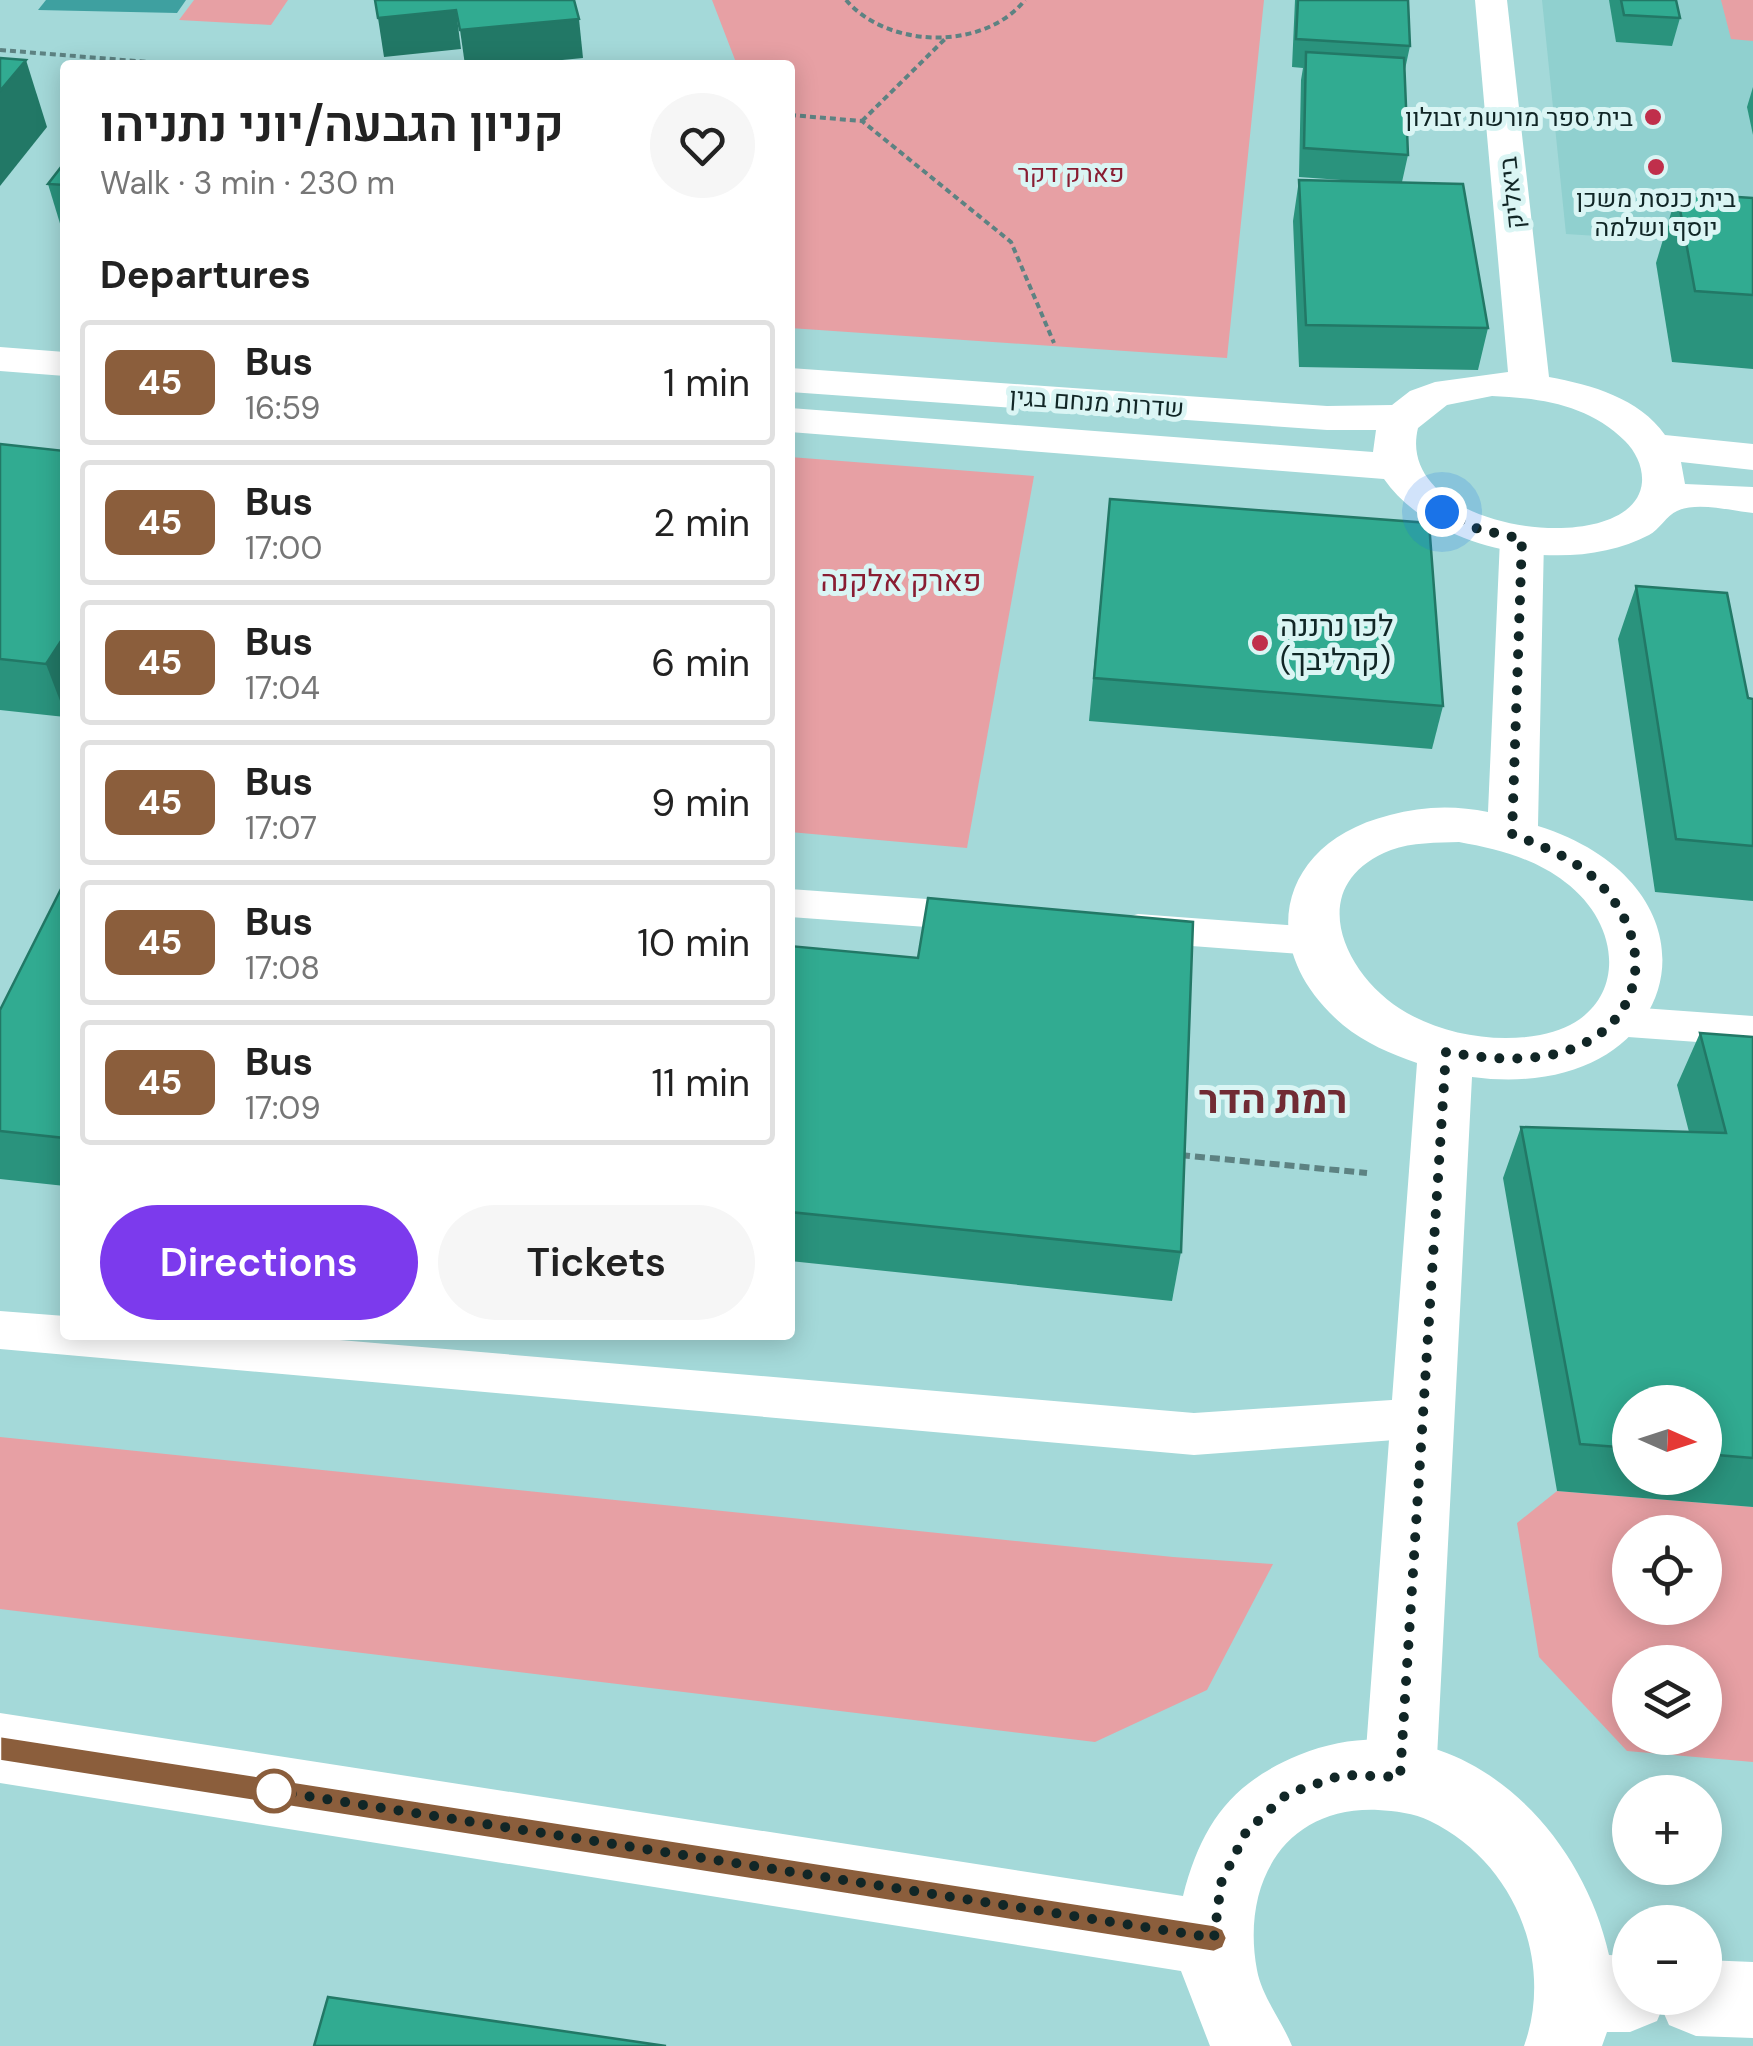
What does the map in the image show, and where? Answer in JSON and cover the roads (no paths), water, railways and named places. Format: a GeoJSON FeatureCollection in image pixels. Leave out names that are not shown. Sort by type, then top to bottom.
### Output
{"type":"FeatureCollection","features":[{"type":"Feature","properties":{"kind":"street","name":"ביאליק"},"geometry":{"type":"LineString","coordinates":[[1491,0],[1530,386]]}},
{"type":"Feature","properties":{"kind":"street"},"geometry":{"type":"LineString","coordinates":[[0,324],[60,329]]}},
{"type":"Feature","properties":{"kind":"street"},"geometry":{"type":"LineString","coordinates":[[0,358],[60,364]]}},
{"type":"Feature","properties":{"kind":"street","name":"שדרות מנחם בגין"},"geometry":{"type":"LineString","coordinates":[[795,380],[1328,418],[1404,417]]}},
{"type":"Feature","properties":{"kind":"street"},"geometry":{"type":"LineString","coordinates":[[1492,384],[1530,386],[1570,393],[1606,407],[1635,425],[1656,447],[1667,474],[1661,500],[1641,521],[1609,535],[1567,542],[1522,539],[1478,529],[1442,512],[1412,491],[1396,467],[1392,440],[1404,417],[1425,400],[1455,389],[1492,384]]}},
{"type":"Feature","properties":{"kind":"street","name":"שדרות מנחם בגין"},"geometry":{"type":"LineString","coordinates":[[795,420],[1396,467]]}},
{"type":"Feature","properties":{"kind":"street"},"geometry":{"type":"LineString","coordinates":[[1656,447],[1753,456]]}},
{"type":"Feature","properties":{"kind":"street"},"geometry":{"type":"LineString","coordinates":[[1661,500],[1696,494],[1753,500]]}},
{"type":"Feature","properties":{"kind":"street"},"geometry":{"type":"LineString","coordinates":[[1512,834],[1522,539]]}},
{"type":"Feature","properties":{"kind":"street"},"geometry":{"type":"LineString","coordinates":[[1459,824],[1512,834],[1557,852],[1597,880],[1624,914],[1638,952],[1634,988],[1614,1021],[1582,1043],[1542,1057],[1494,1060],[1446,1052],[1398,1035],[1358,1008],[1328,976],[1314,941],[1313,902],[1330,868],[1363,842],[1407,828],[1459,824]]}},
{"type":"Feature","properties":{"kind":"street"},"geometry":{"type":"LineString","coordinates":[[1400,1777],[1446,1052]]}},
{"type":"Feature","properties":{"kind":"street"},"geometry":{"type":"LineString","coordinates":[[0,1748],[1214,1938]]}},
{"type":"Feature","properties":{"kind":"street"},"geometry":{"type":"LineString","coordinates":[[1253,2046],[1229,2004],[1214,1938],[1221,1883],[1246,1832],[1287,1794],[1342,1775],[1400,1777],[1436,1786],[1491,1820],[1537,1868],[1566,1928],[1589,2011]]}},
{"type":"Feature","properties":{"kind":"street"},"geometry":{"type":"LineString","coordinates":[[1722,1999],[1753,2000]]}},
{"type":"Feature","properties":{"kind":"lane"},"geometry":{"type":"LineString","coordinates":[[795,903],[1023,920]]}},
{"type":"Feature","properties":{"kind":"lane"},"geometry":{"type":"LineString","coordinates":[[1100,926],[1314,941]]}},
{"type":"Feature","properties":{"kind":"lane"},"geometry":{"type":"LineString","coordinates":[[1614,1021],[1753,1031]]}},
{"type":"Feature","properties":{"kind":"lane"},"geometry":{"type":"LineString","coordinates":[[0,1330],[60,1335]]}},
{"type":"Feature","properties":{"kind":"lane"},"geometry":{"type":"LineString","coordinates":[[115,1340],[1194,1434],[1422,1418]]}},
{"type":"Feature","properties":{"kind":"place","name":"בית ספר מורשת זבולון"},"geometry":{"type":"Point","coordinates":[1653,117]}},
{"type":"Feature","properties":{"kind":"place","name":"בית כנסת משכן יוסף ושלמה"},"geometry":{"type":"Point","coordinates":[1656,167]}},
{"type":"Feature","properties":{"kind":"place","name":"לכו נרננה (קרליבך)"},"geometry":{"type":"Point","coordinates":[1260,643]}},
{"type":"Feature","properties":{"kind":"district","name":"רמת הדר"},"geometry":{"type":"Point","coordinates":[1273,1099]}},
{"type":"Feature","properties":{"kind":"park label","name":"פארק דקר"},"geometry":{"type":"Point","coordinates":[1071,173]}},
{"type":"Feature","properties":{"kind":"park label","name":"פארק אלקנה"},"geometry":{"type":"Point","coordinates":[901,581]}}]}
